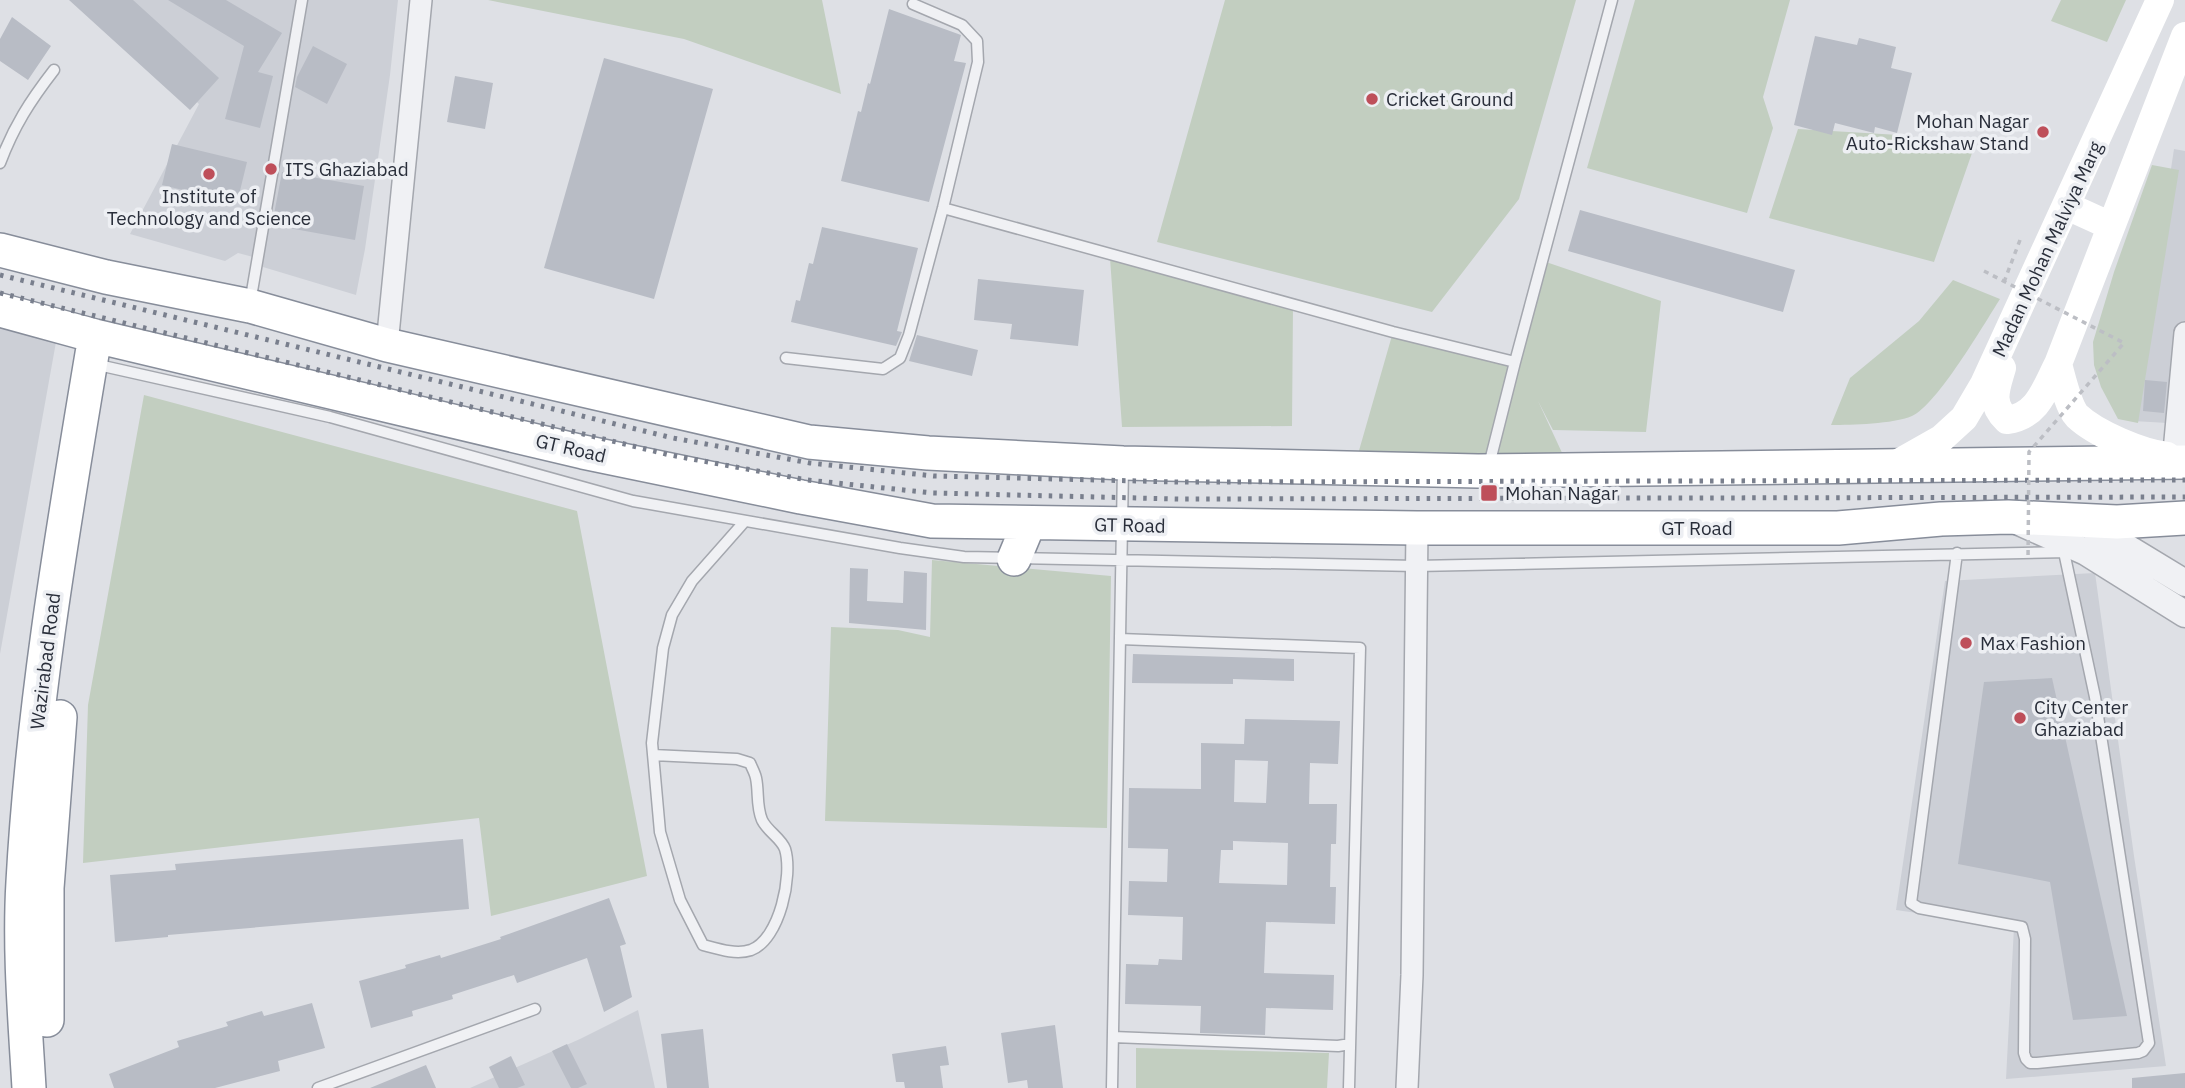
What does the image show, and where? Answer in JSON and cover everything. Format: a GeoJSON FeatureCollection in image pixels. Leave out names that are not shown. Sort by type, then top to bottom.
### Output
{"type":"FeatureCollection","features":[{"type":"Feature","properties":{"kind":"highway"},"geometry":{"type":"LineString","coordinates":[[0,250],[106,277],[250,306],[387,345],[809,442],[928,453],[1123,463],[1488,471],[2179,459]]}},
{"type":"Feature","properties":{"kind":"highway"},"geometry":{"type":"LineString","coordinates":[[0,310],[103,352]]}},
{"type":"Feature","properties":{"kind":"highway","name":"GT Road"},"geometry":{"type":"LineString","coordinates":[[103,352],[802,497],[932,521],[1417,528],[1715,543],[1838,528],[1941,519],[2008,517],[2077,541],[2117,522],[2185,518]]}},
{"type":"Feature","properties":{"kind":"highway","name":"Wazirabad Road"},"geometry":{"type":"LineString","coordinates":[[29,1088],[24,1012],[23,884],[37,715],[61,538],[103,352]]}},
{"type":"Feature","properties":{"kind":"highway","name":"Wazirabad Road"},"geometry":{"type":"LineString","coordinates":[[50,1088],[47,888],[59,725],[83,544],[103,352]]}},
{"type":"Feature","properties":{"kind":"highway"},"geometry":{"type":"LineString","coordinates":[[1014,559],[1029,523]]}},
{"type":"Feature","properties":{"kind":"main road","name":"Madan Mohan Malviya Marg"},"geometry":{"type":"LineString","coordinates":[[1895,465],[1941,439],[1964,418],[1984,384],[2160,0]]}},
{"type":"Feature","properties":{"kind":"main road"},"geometry":{"type":"LineString","coordinates":[[2016,318],[1995,396],[1997,410],[2007,419],[2018,418],[2032,410],[2058,364],[2185,36]]}},
{"type":"Feature","properties":{"kind":"main road"},"geometry":{"type":"LineString","coordinates":[[2067,206],[2111,226]]}},
{"type":"Feature","properties":{"kind":"main road"},"geometry":{"type":"LineString","coordinates":[[2058,364],[2076,415],[2103,433],[2131,445],[2179,459]]}},
{"type":"Feature","properties":{"kind":"street"},"geometry":{"type":"LineString","coordinates":[[387,345],[421,0]]}},
{"type":"Feature","properties":{"kind":"street"},"geometry":{"type":"LineString","coordinates":[[2179,459],[2185,333]]}},
{"type":"Feature","properties":{"kind":"street"},"geometry":{"type":"LineString","coordinates":[[1407,1088],[1412,975],[1417,528]]}},
{"type":"Feature","properties":{"kind":"street"},"geometry":{"type":"LineString","coordinates":[[2077,541],[2185,583]]}},
{"type":"Feature","properties":{"kind":"street"},"geometry":{"type":"LineString","coordinates":[[2077,541],[2185,614]]}},
{"type":"Feature","properties":{"kind":"lane"},"geometry":{"type":"LineString","coordinates":[[250,306],[302,0]]}},
{"type":"Feature","properties":{"kind":"lane"},"geometry":{"type":"LineString","coordinates":[[1488,471],[1612,0]]}},
{"type":"Feature","properties":{"kind":"lane"},"geometry":{"type":"LineString","coordinates":[[786,358],[883,369],[900,358],[909,335],[978,62],[977,41],[962,25],[913,4]]}},
{"type":"Feature","properties":{"kind":"lane"},"geometry":{"type":"LineString","coordinates":[[0,163],[12,131],[29,101],[54,70]]}},
{"type":"Feature","properties":{"kind":"lane"},"geometry":{"type":"LineString","coordinates":[[943,208],[1393,332],[1515,362]]}},
{"type":"Feature","properties":{"kind":"lane"},"geometry":{"type":"LineString","coordinates":[[103,352],[633,500],[964,557],[1416,566],[1715,543],[1958,552],[2077,541],[2095,697],[2149,1043],[2138,1053],[2030,1063],[2025,1059],[2024,1053],[2025,939],[2022,927],[1919,908],[1911,902],[1958,552]]}},
{"type":"Feature","properties":{"kind":"lane"},"geometry":{"type":"LineString","coordinates":[[1112,1088],[1123,463]]}},
{"type":"Feature","properties":{"kind":"lane"},"geometry":{"type":"LineString","coordinates":[[653,755],[737,759],[750,763],[756,777],[757,801],[763,822],[784,846],[788,867],[781,908],[774,929],[752,949],[727,952],[704,945],[680,900],[660,832],[653,755],[652,743],[663,648],[672,615],[692,580],[745,520]]}},
{"type":"Feature","properties":{"kind":"lane"},"geometry":{"type":"LineString","coordinates":[[1120,639],[1360,648],[1349,1088]]}},
{"type":"Feature","properties":{"kind":"lane"},"geometry":{"type":"LineString","coordinates":[[318,1088],[535,1009]]}},
{"type":"Feature","properties":{"kind":"lane"},"geometry":{"type":"LineString","coordinates":[[1113,1037],[1338,1046],[1350,1044]]}},
{"type":"Feature","properties":{"kind":"path"},"geometry":{"type":"LineString","coordinates":[[2004,282],[2020,240]]}},
{"type":"Feature","properties":{"kind":"path"},"geometry":{"type":"LineString","coordinates":[[1984,271],[2123,343],[2029,452],[2028,559]]}},
{"type":"Feature","properties":{"kind":"shaded area","name":"ITS Ghaziabad"},"geometry":{"type":"Polygon","coordinates":[[[88,0],[398,0],[390,75],[356,295],[263,267],[261,259],[238,253],[225,261],[130,234],[199,104],[88,0]]]}},
{"type":"Feature","properties":{"kind":"shaded area"},"geometry":{"type":"Polygon","coordinates":[[[2174,149],[2185,151],[2185,424],[2133,421],[2174,149]]]}},
{"type":"Feature","properties":{"kind":"shaded area"},"geometry":{"type":"Polygon","coordinates":[[[0,329],[56,342],[0,654],[0,329]]]}},
{"type":"Feature","properties":{"kind":"shaded area","name":"City Center Ghaziabad"},"geometry":{"type":"Polygon","coordinates":[[[2095,573],[2166,1066],[2006,1079],[2014,927],[1896,910],[1945,581],[2095,573]]]}},
{"type":"Feature","properties":{"kind":"shaded area"},"geometry":{"type":"Polygon","coordinates":[[[638,1010],[655,1088],[470,1088],[580,1039],[638,1010]]]}},
{"type":"Feature","properties":{"kind":"green space"},"geometry":{"type":"Polygon","coordinates":[[[488,0],[822,0],[841,94],[684,39],[488,0]]]}},
{"type":"Feature","properties":{"kind":"green space","name":"Cricket Ground"},"geometry":{"type":"Polygon","coordinates":[[[1225,0],[1576,0],[1519,199],[1432,312],[1157,242],[1225,0]]]}},
{"type":"Feature","properties":{"kind":"green space"},"geometry":{"type":"Polygon","coordinates":[[[1635,0],[1790,0],[1763,97],[1773,128],[1747,213],[1587,168],[1635,0]]]}},
{"type":"Feature","properties":{"kind":"green space"},"geometry":{"type":"Polygon","coordinates":[[[2061,0],[2126,0],[2107,42],[2051,21],[2061,0]]]}},
{"type":"Feature","properties":{"kind":"green space"},"geometry":{"type":"Polygon","coordinates":[[[1798,129],[1899,135],[1972,153],[1934,262],[1769,218],[1798,129]]]}},
{"type":"Feature","properties":{"kind":"green space"},"geometry":{"type":"Polygon","coordinates":[[[2152,165],[2179,170],[2138,423],[2118,419],[2101,387],[2094,365],[2093,342],[2114,272],[2152,165]]]}},
{"type":"Feature","properties":{"kind":"green space"},"geometry":{"type":"Polygon","coordinates":[[[1110,258],[1293,306],[1292,426],[1122,427],[1110,258]]]}},
{"type":"Feature","properties":{"kind":"green space"},"geometry":{"type":"Polygon","coordinates":[[[1543,261],[1661,301],[1646,432],[1553,430],[1538,401],[1570,470],[1354,468],[1393,332],[1520,365],[1543,261]]]}},
{"type":"Feature","properties":{"kind":"green space"},"geometry":{"type":"Polygon","coordinates":[[[1953,280],[2000,299],[1934,397],[1922,409],[1904,419],[1872,424],[1831,425],[1850,378],[1919,321],[1953,280]]]}},
{"type":"Feature","properties":{"kind":"green space"},"geometry":{"type":"Polygon","coordinates":[[[144,395],[577,511],[647,876],[491,916],[479,818],[83,863],[88,705],[144,395]]]}},
{"type":"Feature","properties":{"kind":"green space"},"geometry":{"type":"Polygon","coordinates":[[[932,560],[1111,576],[1107,828],[825,821],[831,627],[898,630],[930,637],[932,560]]]}},
{"type":"Feature","properties":{"kind":"green space"},"geometry":{"type":"Polygon","coordinates":[[[1136,1048],[1329,1053],[1327,1088],[1136,1088],[1136,1048]]]}},
{"type":"Feature","properties":{"kind":"building"},"geometry":{"type":"Polygon","coordinates":[[[69,0],[133,0],[219,78],[190,110],[69,0]]]}},
{"type":"Feature","properties":{"kind":"building"},"geometry":{"type":"Polygon","coordinates":[[[168,0],[226,0],[282,33],[258,72],[273,76],[260,128],[225,119],[244,46],[168,0]]]}},
{"type":"Feature","properties":{"kind":"building"},"geometry":{"type":"Polygon","coordinates":[[[889,9],[961,35],[954,61],[966,63],[929,202],[841,181],[858,111],[861,112],[868,83],[870,84],[889,9]]]}},
{"type":"Feature","properties":{"kind":"building"},"geometry":{"type":"Polygon","coordinates":[[[12,17],[51,46],[28,80],[0,61],[0,39],[12,17]]]}},
{"type":"Feature","properties":{"kind":"building"},"geometry":{"type":"Polygon","coordinates":[[[1815,36],[1857,45],[1859,38],[1896,47],[1891,68],[1912,73],[1897,133],[1875,127],[1874,133],[1835,123],[1832,135],[1794,125],[1815,36]]]}},
{"type":"Feature","properties":{"kind":"building"},"geometry":{"type":"Polygon","coordinates":[[[313,46],[347,64],[327,104],[295,87],[297,77],[313,46]]]}},
{"type":"Feature","properties":{"kind":"building"},"geometry":{"type":"Polygon","coordinates":[[[604,58],[713,89],[654,299],[544,268],[604,58]]]}},
{"type":"Feature","properties":{"kind":"building"},"geometry":{"type":"Polygon","coordinates":[[[455,76],[493,83],[485,129],[447,122],[455,76]]]}},
{"type":"Feature","properties":{"kind":"building"},"geometry":{"type":"Polygon","coordinates":[[[172,144],[247,162],[237,203],[162,185],[172,144]]]}},
{"type":"Feature","properties":{"kind":"building"},"geometry":{"type":"Polygon","coordinates":[[[282,172],[364,186],[355,240],[272,225],[282,172]]]}},
{"type":"Feature","properties":{"kind":"building"},"geometry":{"type":"Polygon","coordinates":[[[1580,210],[1795,270],[1783,312],[1568,251],[1580,210]]]}},
{"type":"Feature","properties":{"kind":"building"},"geometry":{"type":"Polygon","coordinates":[[[822,227],[918,248],[897,331],[902,332],[896,346],[791,322],[796,300],[800,301],[809,263],[813,264],[822,227]]]}},
{"type":"Feature","properties":{"kind":"building"},"geometry":{"type":"Polygon","coordinates":[[[978,279],[1084,290],[1078,346],[1010,339],[1012,324],[974,320],[978,279]]]}},
{"type":"Feature","properties":{"kind":"building"},"geometry":{"type":"Polygon","coordinates":[[[917,335],[978,350],[972,376],[909,361],[917,335]]]}},
{"type":"Feature","properties":{"kind":"building"},"geometry":{"type":"Polygon","coordinates":[[[2145,380],[2167,382],[2164,413],[2143,411],[2145,380]]]}},
{"type":"Feature","properties":{"kind":"building"},"geometry":{"type":"Polygon","coordinates":[[[850,568],[868,569],[867,601],[903,603],[904,571],[927,573],[926,630],[849,623],[850,568]]]}},
{"type":"Feature","properties":{"kind":"building"},"geometry":{"type":"Polygon","coordinates":[[[1133,654],[1294,659],[1294,681],[1233,679],[1233,684],[1132,683],[1133,654]]]}},
{"type":"Feature","properties":{"kind":"building"},"geometry":{"type":"Polygon","coordinates":[[[2052,678],[2127,1016],[2073,1020],[2050,882],[1958,864],[1984,682],[2052,678]]]}},
{"type":"Feature","properties":{"kind":"building"},"geometry":{"type":"Polygon","coordinates":[[[1245,719],[1340,721],[1338,764],[1310,763],[1309,804],[1337,804],[1336,844],[1331,844],[1330,887],[1336,887],[1335,924],[1266,922],[1264,973],[1334,975],[1333,1010],[1266,1008],[1265,1035],[1200,1033],[1201,1006],[1125,1004],[1126,964],[1158,965],[1159,959],[1182,960],[1183,917],[1128,915],[1129,881],[1167,882],[1168,849],[1128,848],[1129,788],[1201,789],[1201,743],[1244,744],[1245,719]],[[1235,760],[1234,802],[1266,803],[1268,761],[1235,760]],[[1233,841],[1233,850],[1221,850],[1219,883],[1287,885],[1288,843],[1233,841]]]}},
{"type":"Feature","properties":{"kind":"building"},"geometry":{"type":"Polygon","coordinates":[[[463,839],[469,909],[115,942],[110,875],[176,870],[175,864],[463,839]]]}},
{"type":"Feature","properties":{"kind":"building"},"geometry":{"type":"Polygon","coordinates":[[[609,898],[626,944],[620,946],[632,997],[604,1012],[587,958],[517,983],[514,975],[452,995],[453,999],[412,1011],[413,1016],[371,1028],[359,981],[406,968],[405,965],[440,955],[441,958],[501,939],[500,937],[609,898]]]}},
{"type":"Feature","properties":{"kind":"building"},"geometry":{"type":"Polygon","coordinates":[[[312,1003],[325,1048],[278,1061],[280,1071],[215,1088],[114,1088],[109,1074],[179,1047],[177,1041],[228,1026],[226,1022],[262,1011],[264,1016],[312,1003]]]}},
{"type":"Feature","properties":{"kind":"building"},"geometry":{"type":"Polygon","coordinates":[[[1055,1025],[1063,1088],[1028,1088],[1027,1080],[1008,1083],[1001,1033],[1055,1025]]]}},
{"type":"Feature","properties":{"kind":"building"},"geometry":{"type":"Polygon","coordinates":[[[703,1029],[709,1088],[667,1088],[661,1034],[703,1029]]]}},
{"type":"Feature","properties":{"kind":"building"},"geometry":{"type":"Polygon","coordinates":[[[567,1044],[587,1084],[578,1088],[571,1088],[552,1051],[567,1044]]]}},
{"type":"Feature","properties":{"kind":"building"},"geometry":{"type":"Polygon","coordinates":[[[946,1046],[949,1065],[940,1066],[943,1088],[905,1088],[904,1082],[896,1082],[892,1054],[946,1046]]]}},
{"type":"Feature","properties":{"kind":"building"},"geometry":{"type":"Polygon","coordinates":[[[511,1056],[525,1085],[499,1088],[489,1067],[511,1056]]]}},
{"type":"Feature","properties":{"kind":"building"},"geometry":{"type":"Polygon","coordinates":[[[426,1065],[436,1088],[370,1088],[426,1065]]]}},
{"type":"Feature","properties":{"kind":"building"},"geometry":{"type":"Polygon","coordinates":[[[2185,1073],[2185,1088],[2132,1088],[2132,1078],[2185,1073]]]}},
{"type":"Feature","properties":{"kind":"railway"},"geometry":{"type":"LineString","coordinates":[[0,275],[673,438],[810,463],[934,476],[1179,482],[2185,480]]}},
{"type":"Feature","properties":{"kind":"railway"},"geometry":{"type":"LineString","coordinates":[[0,293],[670,455],[807,480],[933,493],[1179,499],[2185,497]]}},
{"type":"Feature","properties":{"kind":"place","name":"Cricket Ground"},"geometry":{"type":"Point","coordinates":[1372,99]}},
{"type":"Feature","properties":{"kind":"place","name":"Mohan Nagar Auto-Rickshaw Stand"},"geometry":{"type":"Point","coordinates":[2043,132]}},
{"type":"Feature","properties":{"kind":"place","name":"ITS Ghaziabad"},"geometry":{"type":"Point","coordinates":[271,169]}},
{"type":"Feature","properties":{"kind":"place","name":"Institute of Technology and Science"},"geometry":{"type":"Point","coordinates":[209,174]}},
{"type":"Feature","properties":{"kind":"place","name":"Mohan Nagar"},"geometry":{"type":"Point","coordinates":[1489,493]}},
{"type":"Feature","properties":{"kind":"place","name":"Max Fashion"},"geometry":{"type":"Point","coordinates":[1966,643]}},
{"type":"Feature","properties":{"kind":"place","name":"City Center Ghaziabad"},"geometry":{"type":"Point","coordinates":[2020,718]}}]}
